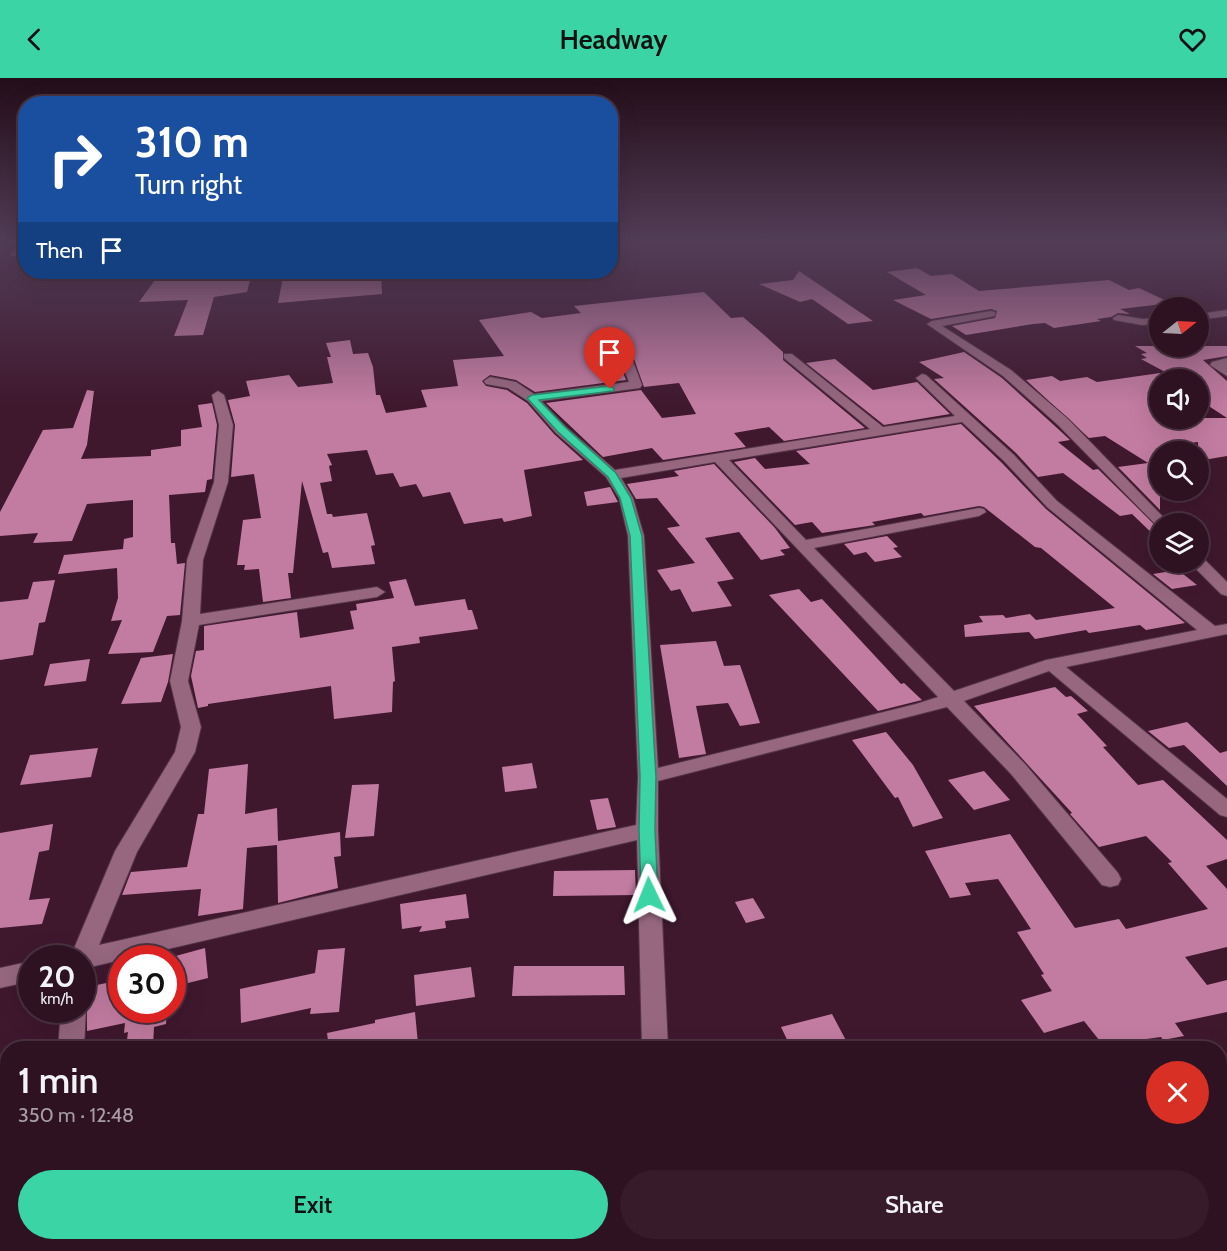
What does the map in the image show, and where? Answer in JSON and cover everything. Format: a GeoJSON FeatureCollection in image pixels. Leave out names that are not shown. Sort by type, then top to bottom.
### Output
{"type":"FeatureCollection","features":[{"type":"Feature","properties":{"kind":"street"},"geometry":{"type":"LineString","coordinates":[[1209,315],[1227,313]]}},
{"type":"Feature","properties":{"kind":"street"},"geometry":{"type":"LineString","coordinates":[[991,314],[932,324],[976,351],[1015,380],[1063,422],[1152,513]]}},
{"type":"Feature","properties":{"kind":"street"},"geometry":{"type":"LineString","coordinates":[[1118,318],[1149,322]]}},
{"type":"Feature","properties":{"kind":"street"},"geometry":{"type":"LineString","coordinates":[[532,398],[634,386],[636,383],[621,346]]}},
{"type":"Feature","properties":{"kind":"street"},"geometry":{"type":"LineString","coordinates":[[788,356],[880,431]]}},
{"type":"Feature","properties":{"kind":"street"},"geometry":{"type":"LineString","coordinates":[[1227,362],[1216,365],[1227,372]]}},
{"type":"Feature","properties":{"kind":"street"},"geometry":{"type":"LineString","coordinates":[[921,378],[1009,458],[1052,504],[1219,630]]}},
{"type":"Feature","properties":{"kind":"street"},"geometry":{"type":"LineString","coordinates":[[490,381],[512,385],[532,398],[561,430],[612,475],[626,498],[636,536],[648,777],[647,830],[655,1041]]}},
{"type":"Feature","properties":{"kind":"street"},"geometry":{"type":"LineString","coordinates":[[88,945],[126,851],[185,752],[191,727],[179,681],[191,621],[195,560],[221,482],[226,425],[218,395]]}},
{"type":"Feature","properties":{"kind":"street"},"geometry":{"type":"LineString","coordinates":[[612,475],[964,417]]}},
{"type":"Feature","properties":{"kind":"street"},"geometry":{"type":"LineString","coordinates":[[718,457],[1018,769],[1110,879]]}},
{"type":"Feature","properties":{"kind":"street"},"geometry":{"type":"LineString","coordinates":[[804,545],[979,512]]}},
{"type":"Feature","properties":{"kind":"street"},"geometry":{"type":"LineString","coordinates":[[1209,573],[1227,591]]}},
{"type":"Feature","properties":{"kind":"street"},"geometry":{"type":"LineString","coordinates":[[191,621],[377,592]]}},
{"type":"Feature","properties":{"kind":"street"},"geometry":{"type":"LineString","coordinates":[[648,777],[829,734],[952,700],[1052,664],[1219,630]]}},
{"type":"Feature","properties":{"kind":"street"},"geometry":{"type":"LineString","coordinates":[[1052,664],[1227,810]]}},
{"type":"Feature","properties":{"kind":"street"},"geometry":{"type":"LineString","coordinates":[[96,956],[647,830]]}},
{"type":"Feature","properties":{"kind":"street"},"geometry":{"type":"LineString","coordinates":[[0,978],[18,974]]}},
{"type":"Feature","properties":{"kind":"street"},"geometry":{"type":"LineString","coordinates":[[71,1041],[72,1023]]}},
{"type":"Feature","properties":{"kind":"building"},"geometry":{"type":"Polygon","coordinates":[[[144,295],[229,295],[214,297],[203,335],[174,336],[188,300],[139,302],[144,295]]]}},
{"type":"Feature","properties":{"kind":"building"},"geometry":{"type":"Polygon","coordinates":[[[280,295],[373,295],[278,303],[280,295]]]}},
{"type":"Feature","properties":{"kind":"building"},"geometry":{"type":"Polygon","coordinates":[[[679,295],[707,295],[731,318],[743,317],[783,352],[783,360],[865,428],[784,441],[769,427],[734,433],[746,447],[663,460],[652,448],[603,457],[546,403],[641,390],[662,418],[696,414],[679,383],[644,387],[629,345],[620,341],[613,347],[626,380],[535,392],[516,380],[490,375],[482,381],[486,386],[507,390],[527,403],[554,434],[583,460],[524,470],[532,516],[504,522],[502,518],[464,524],[450,492],[423,497],[416,484],[400,487],[393,473],[376,475],[367,450],[327,454],[332,465],[329,466],[332,481],[320,483],[327,514],[332,514],[333,517],[367,513],[375,545],[371,546],[375,564],[332,568],[328,552],[323,553],[302,481],[293,573],[288,573],[291,598],[263,602],[259,569],[244,570],[245,565],[237,565],[243,520],[261,518],[254,474],[231,477],[235,425],[228,400],[250,396],[246,381],[289,375],[298,387],[333,383],[327,357],[331,357],[326,343],[350,340],[353,354],[368,353],[373,367],[376,395],[380,395],[386,413],[427,407],[421,390],[458,386],[453,360],[504,356],[479,320],[531,312],[542,318],[581,313],[574,306],[679,295]]]}},
{"type":"Feature","properties":{"kind":"building"},"geometry":{"type":"Polygon","coordinates":[[[783,295],[834,295],[873,321],[848,324],[812,299],[800,302],[783,295]]]}},
{"type":"Feature","properties":{"kind":"building"},"geometry":{"type":"Polygon","coordinates":[[[926,295],[1153,295],[1158,297],[1149,297],[1149,306],[1120,309],[1130,314],[1118,313],[1111,317],[1097,319],[1101,321],[1054,328],[1045,323],[1033,324],[966,335],[952,326],[995,318],[997,311],[991,309],[931,319],[893,300],[926,295]]]}},
{"type":"Feature","properties":{"kind":"building"},"geometry":{"type":"Polygon","coordinates":[[[1135,346],[1149,346],[1149,357],[1209,357],[1209,346],[1227,346],[1227,356],[1203,360],[1227,381],[1227,418],[1209,406],[1209,369],[1160,369],[1141,359],[1147,358],[1141,354],[1147,353],[1135,346]]]}},
{"type":"Feature","properties":{"kind":"building"},"geometry":{"type":"Polygon","coordinates":[[[964,352],[1002,378],[1070,440],[1058,442],[1093,470],[1098,469],[1149,519],[1149,530],[1132,514],[1120,516],[1063,473],[1038,477],[1016,453],[934,379],[944,378],[919,362],[964,352]]]}},
{"type":"Feature","properties":{"kind":"building"},"geometry":{"type":"Polygon","coordinates":[[[835,359],[873,390],[917,382],[950,414],[884,425],[806,363],[835,359]]]}},
{"type":"Feature","properties":{"kind":"building"},"geometry":{"type":"Polygon","coordinates":[[[1149,375],[1149,429],[1209,429],[1209,418],[1227,418],[1227,456],[1209,459],[1209,441],[1149,441],[1149,499],[1118,467],[1148,463],[1105,436],[1089,438],[1026,380],[1052,376],[1060,381],[1087,377],[1097,382],[1149,375]]]}},
{"type":"Feature","properties":{"kind":"building"},"geometry":{"type":"Polygon","coordinates":[[[87,390],[94,391],[87,445],[81,459],[151,456],[151,450],[181,446],[181,430],[202,427],[198,405],[212,403],[217,425],[212,479],[207,480],[205,492],[169,495],[171,543],[175,543],[177,564],[185,563],[180,615],[167,616],[153,652],[108,654],[122,620],[111,621],[118,598],[117,568],[58,574],[64,555],[123,549],[124,539],[133,537],[133,500],[87,504],[72,541],[33,543],[38,533],[0,536],[0,512],[43,430],[73,428],[87,390]]]}},
{"type":"Feature","properties":{"kind":"building"},"geometry":{"type":"Polygon","coordinates":[[[961,424],[1046,509],[1185,623],[1146,630],[1140,625],[1089,633],[1086,630],[1035,639],[1029,632],[965,637],[964,625],[983,622],[979,616],[1003,615],[1006,618],[1030,614],[1036,620],[1115,608],[1041,548],[1035,547],[984,507],[924,516],[921,513],[872,522],[875,525],[822,533],[812,522],[795,525],[734,462],[755,458],[765,469],[810,464],[796,451],[961,424]]]}},
{"type":"Feature","properties":{"kind":"building"},"geometry":{"type":"Polygon","coordinates":[[[714,464],[775,528],[790,548],[780,550],[785,555],[761,560],[739,532],[705,538],[734,579],[717,582],[732,606],[692,612],[680,589],[671,591],[657,570],[695,563],[667,528],[680,526],[657,498],[636,499],[627,484],[679,476],[674,471],[714,464]]]}},
{"type":"Feature","properties":{"kind":"building"},"geometry":{"type":"Polygon","coordinates":[[[610,487],[618,502],[587,506],[584,492],[610,487]]]}},
{"type":"Feature","properties":{"kind":"building"},"geometry":{"type":"Polygon","coordinates":[[[1151,501],[1160,501],[1160,510],[1151,501]]]}},
{"type":"Feature","properties":{"kind":"building"},"geometry":{"type":"Polygon","coordinates":[[[887,536],[898,547],[893,548],[902,557],[875,562],[866,552],[854,555],[844,544],[887,536]]]}},
{"type":"Feature","properties":{"kind":"building"},"geometry":{"type":"Polygon","coordinates":[[[1182,573],[1197,585],[1172,589],[1153,574],[1182,573]]]}},
{"type":"Feature","properties":{"kind":"building"},"geometry":{"type":"Polygon","coordinates":[[[406,579],[415,606],[465,599],[468,610],[472,610],[478,629],[419,637],[420,643],[392,647],[395,681],[393,682],[392,712],[334,719],[331,686],[208,704],[208,706],[198,708],[191,676],[196,651],[204,650],[204,626],[297,612],[300,638],[354,629],[350,611],[357,610],[356,604],[394,598],[389,582],[406,579]]]}},
{"type":"Feature","properties":{"kind":"building"},"geometry":{"type":"Polygon","coordinates":[[[55,580],[45,622],[39,623],[33,655],[0,660],[0,602],[28,599],[33,582],[55,580]]]}},
{"type":"Feature","properties":{"kind":"building"},"geometry":{"type":"Polygon","coordinates":[[[799,589],[811,602],[822,599],[901,684],[904,683],[922,700],[878,711],[769,595],[799,589]]]}},
{"type":"Feature","properties":{"kind":"building"},"geometry":{"type":"Polygon","coordinates":[[[716,641],[724,666],[740,665],[760,723],[740,726],[728,703],[696,706],[706,754],[679,758],[660,645],[716,641]]]}},
{"type":"Feature","properties":{"kind":"building"},"geometry":{"type":"Polygon","coordinates":[[[173,654],[168,682],[161,702],[121,704],[141,658],[173,654]]]}},
{"type":"Feature","properties":{"kind":"building"},"geometry":{"type":"Polygon","coordinates":[[[90,659],[86,681],[44,686],[50,664],[90,659]]]}},
{"type":"Feature","properties":{"kind":"building"},"geometry":{"type":"Polygon","coordinates":[[[1055,687],[1066,697],[1071,696],[1088,711],[1077,714],[1107,746],[1103,747],[1138,785],[1163,780],[1227,840],[1227,859],[1206,866],[1227,889],[1227,947],[1185,957],[1207,985],[1227,980],[1227,1012],[1175,1023],[1184,1036],[1163,1040],[1161,1037],[1132,1041],[1100,1041],[1084,1021],[1044,1033],[1021,1000],[1052,991],[1017,932],[1031,929],[998,879],[965,883],[971,895],[950,898],[925,851],[1010,834],[1075,928],[1119,919],[1126,929],[1208,909],[1168,863],[1172,862],[1146,836],[1099,847],[1070,814],[1072,813],[974,706],[1055,687]]]}},
{"type":"Feature","properties":{"kind":"building"},"geometry":{"type":"Polygon","coordinates":[[[1187,722],[1220,753],[1227,751],[1227,786],[1184,745],[1169,748],[1148,731],[1187,722]]]}},
{"type":"Feature","properties":{"kind":"building"},"geometry":{"type":"Polygon","coordinates":[[[886,732],[913,765],[943,818],[913,827],[898,797],[895,798],[852,740],[886,732]]]}},
{"type":"Feature","properties":{"kind":"building"},"geometry":{"type":"Polygon","coordinates":[[[98,748],[91,777],[20,785],[30,755],[98,748]]]}},
{"type":"Feature","properties":{"kind":"building"},"geometry":{"type":"Polygon","coordinates":[[[532,763],[537,788],[505,792],[502,767],[532,763]]]}},
{"type":"Feature","properties":{"kind":"building"},"geometry":{"type":"Polygon","coordinates":[[[248,764],[245,814],[277,808],[278,841],[340,832],[341,856],[334,857],[338,888],[278,903],[277,845],[247,848],[243,909],[198,916],[201,889],[122,895],[131,872],[187,867],[198,814],[204,814],[209,769],[248,764]]]}},
{"type":"Feature","properties":{"kind":"building"},"geometry":{"type":"Polygon","coordinates":[[[984,771],[1010,800],[974,810],[948,780],[984,771]]]}},
{"type":"Feature","properties":{"kind":"building"},"geometry":{"type":"Polygon","coordinates":[[[379,784],[374,836],[345,838],[352,785],[379,784]]]}},
{"type":"Feature","properties":{"kind":"building"},"geometry":{"type":"Polygon","coordinates":[[[608,798],[616,827],[597,830],[590,800],[608,798]]]}},
{"type":"Feature","properties":{"kind":"building"},"geometry":{"type":"Polygon","coordinates":[[[53,824],[49,850],[39,852],[29,900],[50,898],[42,924],[0,928],[0,833],[53,824]]]}},
{"type":"Feature","properties":{"kind":"building"},"geometry":{"type":"Polygon","coordinates":[[[635,870],[636,895],[553,896],[554,871],[635,870]]]}},
{"type":"Feature","properties":{"kind":"building"},"geometry":{"type":"Polygon","coordinates":[[[466,894],[469,918],[445,921],[446,928],[419,932],[422,926],[402,929],[400,904],[466,894]]]}},
{"type":"Feature","properties":{"kind":"building"},"geometry":{"type":"Polygon","coordinates":[[[753,898],[765,918],[746,923],[735,902],[753,898]]]}},
{"type":"Feature","properties":{"kind":"building"},"geometry":{"type":"Polygon","coordinates":[[[205,948],[208,978],[186,984],[186,953],[205,948]]]}},
{"type":"Feature","properties":{"kind":"building"},"geometry":{"type":"Polygon","coordinates":[[[345,948],[339,1012],[310,1014],[311,1008],[241,1023],[240,989],[315,973],[318,950],[345,948]]]}},
{"type":"Feature","properties":{"kind":"building"},"geometry":{"type":"Polygon","coordinates":[[[514,966],[624,966],[625,995],[512,996],[514,966]]]}},
{"type":"Feature","properties":{"kind":"building"},"geometry":{"type":"Polygon","coordinates":[[[471,967],[475,997],[416,1006],[414,975],[471,967]]]}},
{"type":"Feature","properties":{"kind":"building"},"geometry":{"type":"Polygon","coordinates":[[[108,983],[108,1023],[125,1023],[87,1031],[87,1023],[96,1023],[96,985],[108,983]]]}},
{"type":"Feature","properties":{"kind":"building"},"geometry":{"type":"Polygon","coordinates":[[[415,1012],[418,1041],[328,1041],[327,1033],[375,1023],[375,1020],[415,1012]]]}},
{"type":"Feature","properties":{"kind":"building"},"geometry":{"type":"Polygon","coordinates":[[[832,1014],[846,1041],[788,1041],[781,1027],[832,1014]]]}},
{"type":"Feature","properties":{"kind":"building"},"geometry":{"type":"Polygon","coordinates":[[[125,1023],[166,1023],[154,1027],[153,1041],[127,1041],[128,1032],[124,1033],[125,1023]]]}},
{"type":"Feature","properties":{"kind":"route"},"geometry":{"type":"LineString","coordinates":[[610,389],[532,398],[561,430],[612,475],[626,498],[632,518],[636,536],[648,777],[649,895]]}}]}
